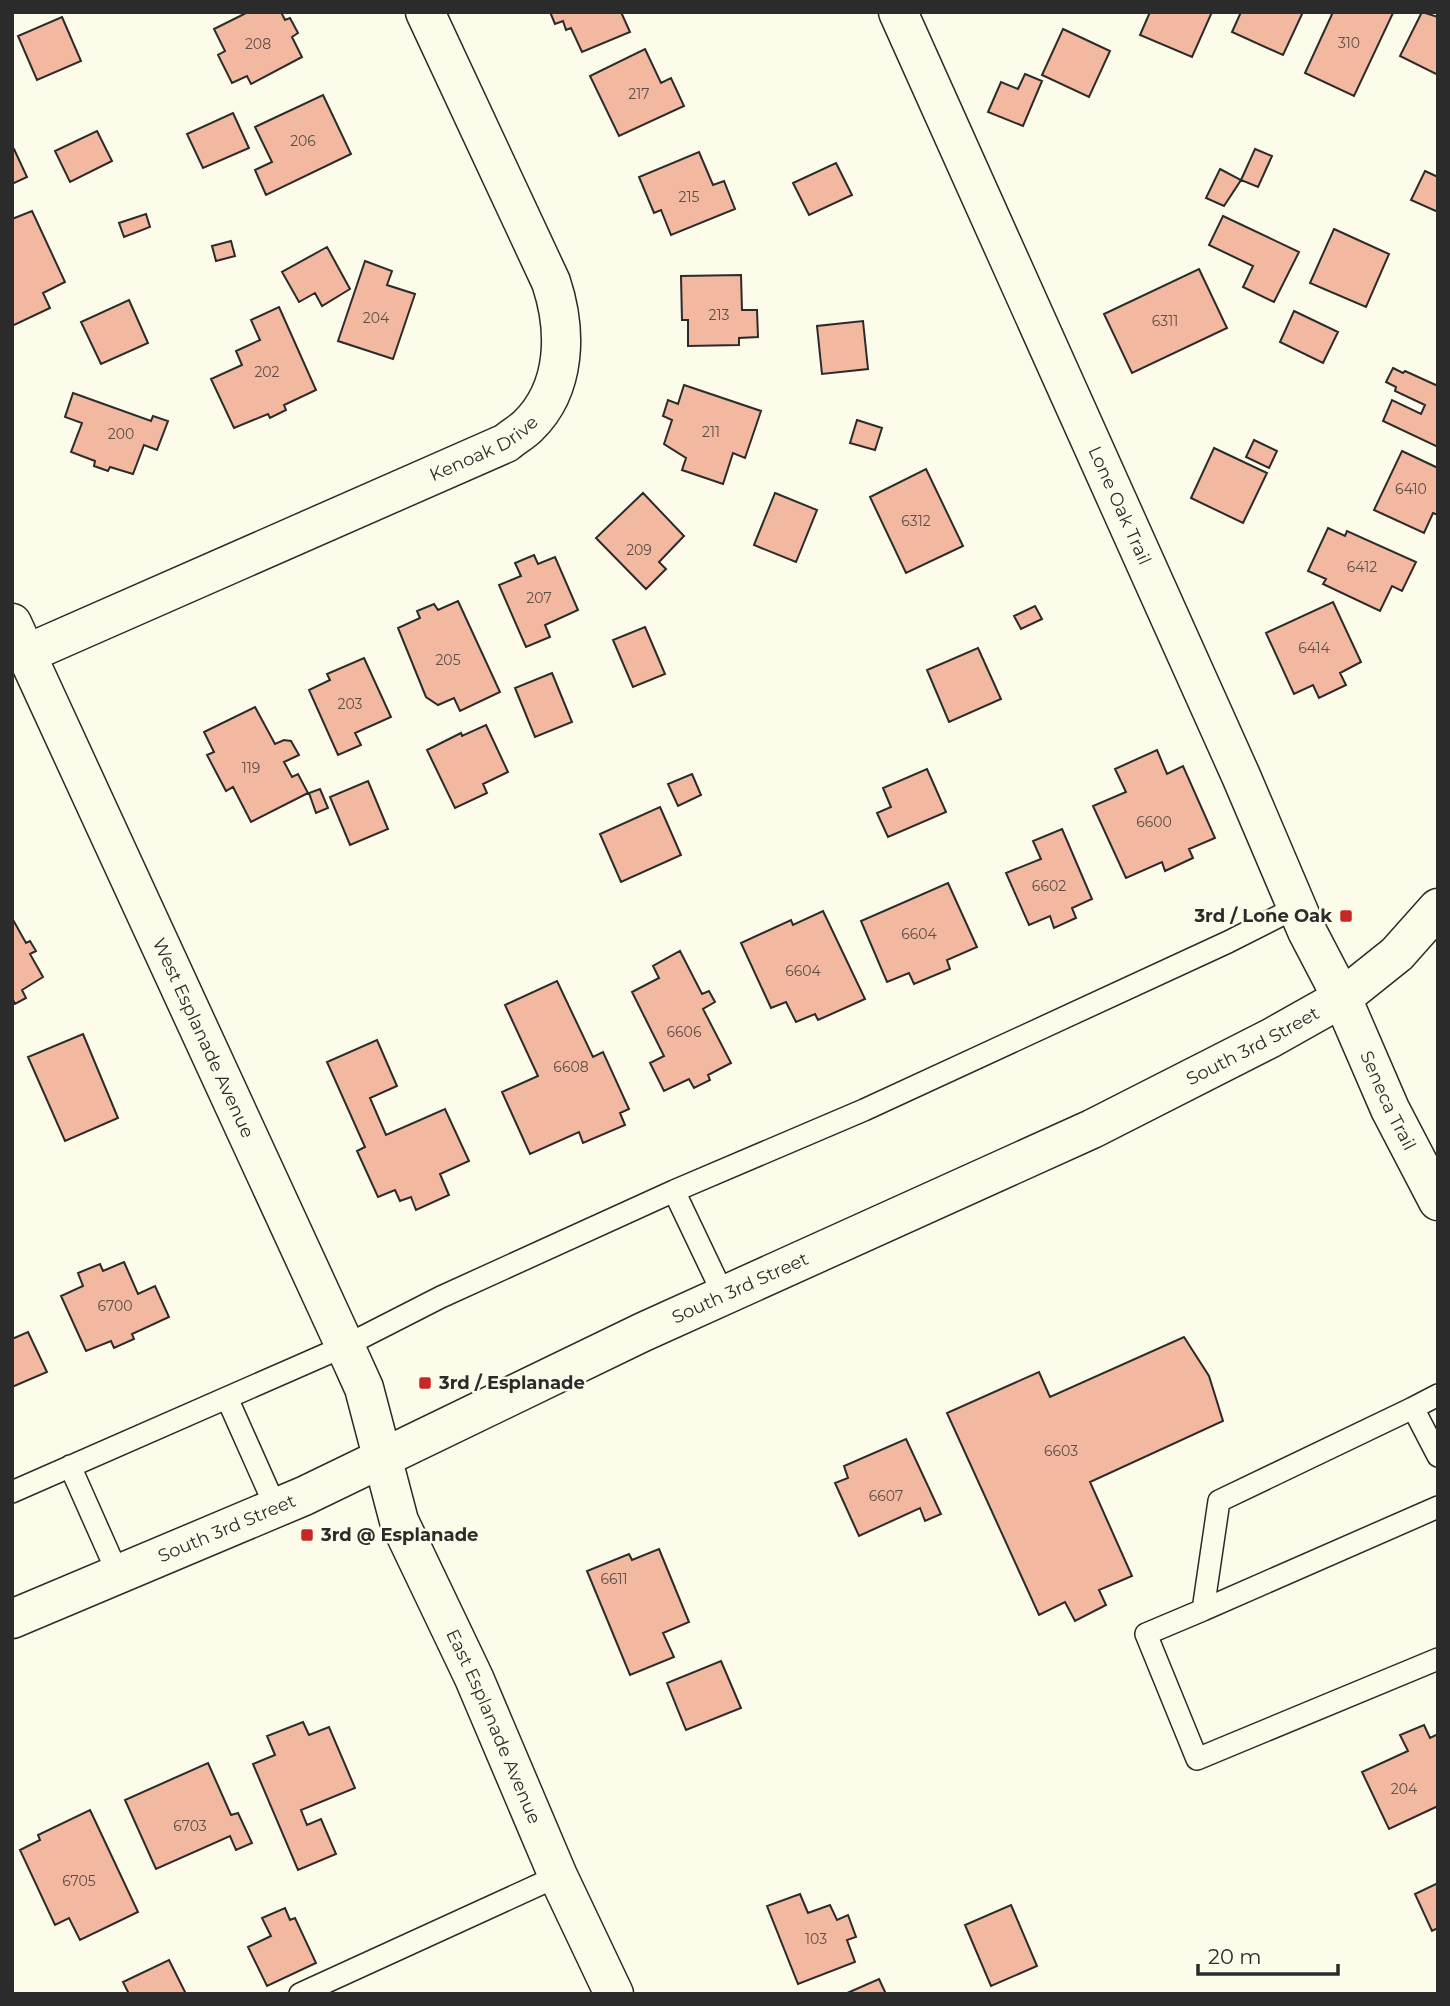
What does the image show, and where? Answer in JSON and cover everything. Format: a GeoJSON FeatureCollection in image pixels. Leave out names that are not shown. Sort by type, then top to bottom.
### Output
{"type":"FeatureCollection","features":[{"type":"Feature","properties":{"kind":"street","name":"Kenoak Drive"},"geometry":{"type":"LineString","coordinates":[[19,638],[506,443],[529,425],[551,392],[557,379],[562,334],[558,303],[551,282],[425,12]]}},
{"type":"Feature","properties":{"kind":"street","name":"Lone Oak Trail"},"geometry":{"type":"LineString","coordinates":[[898,12],[1241,776],[1307,931],[1342,998]]}},
{"type":"Feature","properties":{"kind":"street","name":"West Esplanade Avenue"},"geometry":{"type":"LineString","coordinates":[[19,638],[364,1388],[383,1457]]}},
{"type":"Feature","properties":{"kind":"street","name":"South 3rd Street"},"geometry":{"type":"LineString","coordinates":[[12,1619],[276,1508],[643,1332],[1092,1129],[1271,1038],[1342,998],[1397,954],[1438,908]]}},
{"type":"Feature","properties":{"kind":"street","name":"Seneca Trail"},"geometry":{"type":"LineString","coordinates":[[1342,998],[1390,1109],[1438,1201]]}},
{"type":"Feature","properties":{"kind":"street","name":"East Esplanade Avenue"},"geometry":{"type":"LineString","coordinates":[[383,1457],[399,1521],[474,1678],[558,1876],[614,1994]]}},
{"type":"Feature","properties":{"kind":"lane"},"geometry":{"type":"LineString","coordinates":[[12,1492],[345,1346],[441,1297],[674,1191],[864,1110],[1228,942],[1297,907]]}},
{"type":"Feature","properties":{"kind":"lane"},"geometry":{"type":"LineString","coordinates":[[674,1191],[724,1296]]}},
{"type":"Feature","properties":{"kind":"lane"},"geometry":{"type":"LineString","coordinates":[[1203,1610],[1219,1501],[1438,1395]]}},
{"type":"Feature","properties":{"kind":"lane"},"geometry":{"type":"LineString","coordinates":[[227,1398],[276,1508]]}},
{"type":"Feature","properties":{"kind":"lane"},"geometry":{"type":"LineString","coordinates":[[1413,1408],[1438,1456]]}},
{"type":"Feature","properties":{"kind":"lane"},"geometry":{"type":"LineString","coordinates":[[70,1466],[118,1574]]}},
{"type":"Feature","properties":{"kind":"lane"},"geometry":{"type":"LineString","coordinates":[[1438,1507],[1146,1634],[1197,1759],[1438,1659]]}},
{"type":"Feature","properties":{"kind":"lane"},"geometry":{"type":"LineString","coordinates":[[300,1994],[558,1876]]}},
{"type":"Feature","properties":{"kind":"building"},"geometry":{"type":"Polygon","coordinates":[[[248,12],[281,12],[285,20],[290,18],[298,33],[292,37],[302,57],[251,84],[247,76],[232,83],[218,55],[225,51],[214,29],[248,12]]]}},
{"type":"Feature","properties":{"kind":"building"},"geometry":{"type":"Polygon","coordinates":[[[550,12],[621,12],[630,32],[582,52],[571,28],[566,30],[563,21],[555,24],[550,12]]]}},
{"type":"Feature","properties":{"kind":"building"},"geometry":{"type":"Polygon","coordinates":[[[1150,12],[1212,12],[1192,57],[1140,35],[1150,12]]]}},
{"type":"Feature","properties":{"kind":"building"},"geometry":{"type":"Polygon","coordinates":[[[1241,12],[1303,12],[1283,55],[1232,32],[1241,12]]]}},
{"type":"Feature","properties":{"kind":"building"},"geometry":{"type":"Polygon","coordinates":[[[1333,12],[1393,13],[1354,96],[1305,73],[1333,12]]]}},
{"type":"Feature","properties":{"kind":"building"},"geometry":{"type":"Polygon","coordinates":[[[1422,12],[1438,17],[1438,75],[1400,56],[1422,12]]]}},
{"type":"Feature","properties":{"kind":"building"},"geometry":{"type":"Polygon","coordinates":[[[62,17],[81,61],[37,80],[18,36],[62,17]]]}},
{"type":"Feature","properties":{"kind":"building"},"geometry":{"type":"Polygon","coordinates":[[[1063,29],[1110,51],[1089,97],[1042,75],[1063,29]]]}},
{"type":"Feature","properties":{"kind":"building"},"geometry":{"type":"Polygon","coordinates":[[[645,49],[661,83],[671,78],[684,106],[619,136],[590,76],[645,49]]]}},
{"type":"Feature","properties":{"kind":"building"},"geometry":{"type":"Polygon","coordinates":[[[1025,74],[1042,81],[1023,126],[988,112],[1001,82],[1018,89],[1025,74]]]}},
{"type":"Feature","properties":{"kind":"building"},"geometry":{"type":"Polygon","coordinates":[[[323,95],[351,154],[266,195],[255,170],[272,162],[255,127],[323,95]]]}},
{"type":"Feature","properties":{"kind":"building"},"geometry":{"type":"Polygon","coordinates":[[[233,113],[249,148],[203,168],[187,134],[233,113]]]}},
{"type":"Feature","properties":{"kind":"building"},"geometry":{"type":"Polygon","coordinates":[[[97,131],[112,161],[70,182],[55,151],[97,131]]]}},
{"type":"Feature","properties":{"kind":"building"},"geometry":{"type":"Polygon","coordinates":[[[12,149],[27,177],[12,184],[12,149]]]}},
{"type":"Feature","properties":{"kind":"building"},"geometry":{"type":"Polygon","coordinates":[[[1255,149],[1272,156],[1258,187],[1241,180],[1255,149]]]}},
{"type":"Feature","properties":{"kind":"building"},"geometry":{"type":"Polygon","coordinates":[[[699,152],[713,185],[724,181],[735,209],[671,235],[661,210],[654,213],[639,177],[699,152]]]}},
{"type":"Feature","properties":{"kind":"building"},"geometry":{"type":"Polygon","coordinates":[[[836,163],[852,195],[809,215],[793,183],[836,163]]]}},
{"type":"Feature","properties":{"kind":"building"},"geometry":{"type":"Polygon","coordinates":[[[1220,169],[1241,180],[1224,206],[1206,198],[1220,169]]]}},
{"type":"Feature","properties":{"kind":"building"},"geometry":{"type":"Polygon","coordinates":[[[1425,171],[1438,177],[1438,212],[1411,200],[1425,171]]]}},
{"type":"Feature","properties":{"kind":"building"},"geometry":{"type":"Polygon","coordinates":[[[32,211],[65,282],[43,293],[50,308],[12,326],[12,219],[32,211]]]}},
{"type":"Feature","properties":{"kind":"building"},"geometry":{"type":"Polygon","coordinates":[[[146,214],[150,227],[124,237],[119,223],[146,214]]]}},
{"type":"Feature","properties":{"kind":"building"},"geometry":{"type":"Polygon","coordinates":[[[1223,216],[1299,252],[1274,302],[1243,287],[1253,266],[1209,245],[1223,216]]]}},
{"type":"Feature","properties":{"kind":"building"},"geometry":{"type":"Polygon","coordinates":[[[1334,229],[1389,254],[1366,307],[1310,283],[1334,229]]]}},
{"type":"Feature","properties":{"kind":"building"},"geometry":{"type":"Polygon","coordinates":[[[231,241],[235,256],[216,261],[212,246],[231,241]]]}},
{"type":"Feature","properties":{"kind":"building"},"geometry":{"type":"Polygon","coordinates":[[[327,247],[350,289],[322,306],[315,293],[299,302],[282,272],[327,247]]]}},
{"type":"Feature","properties":{"kind":"building"},"geometry":{"type":"Polygon","coordinates":[[[365,261],[392,271],[387,285],[415,294],[393,359],[338,341],[365,261]]]}},
{"type":"Feature","properties":{"kind":"building"},"geometry":{"type":"Polygon","coordinates":[[[1199,269],[1227,328],[1132,373],[1104,314],[1199,269]]]}},
{"type":"Feature","properties":{"kind":"building"},"geometry":{"type":"Polygon","coordinates":[[[741,275],[742,310],[757,310],[758,337],[739,338],[739,345],[688,346],[688,320],[682,320],[681,276],[741,275]]]}},
{"type":"Feature","properties":{"kind":"building"},"geometry":{"type":"Polygon","coordinates":[[[129,300],[148,343],[101,364],[81,322],[129,300]]]}},
{"type":"Feature","properties":{"kind":"building"},"geometry":{"type":"Polygon","coordinates":[[[279,307],[316,390],[284,405],[286,410],[270,418],[268,414],[234,428],[211,379],[242,365],[236,351],[260,340],[251,320],[279,307]]]}},
{"type":"Feature","properties":{"kind":"building"},"geometry":{"type":"Polygon","coordinates":[[[1294,311],[1338,332],[1323,363],[1280,342],[1294,311]]]}},
{"type":"Feature","properties":{"kind":"building"},"geometry":{"type":"Polygon","coordinates":[[[863,321],[868,369],[822,374],[817,326],[863,321]]]}},
{"type":"Feature","properties":{"kind":"building"},"geometry":{"type":"Polygon","coordinates":[[[1393,368],[1438,386],[1438,447],[1383,421],[1392,400],[1421,414],[1425,405],[1395,391],[1396,387],[1386,382],[1393,368]]]}},
{"type":"Feature","properties":{"kind":"building"},"geometry":{"type":"Polygon","coordinates":[[[684,385],[761,411],[745,458],[733,453],[723,484],[682,470],[686,458],[664,444],[672,420],[663,416],[668,400],[678,404],[684,385]]]}},
{"type":"Feature","properties":{"kind":"building"},"geometry":{"type":"Polygon","coordinates":[[[73,393],[151,421],[153,416],[168,421],[157,450],[144,445],[133,474],[110,467],[108,471],[94,466],[95,461],[71,452],[82,423],[65,417],[73,393]]]}},
{"type":"Feature","properties":{"kind":"building"},"geometry":{"type":"Polygon","coordinates":[[[857,420],[882,428],[875,450],[850,443],[857,420]]]}},
{"type":"Feature","properties":{"kind":"building"},"geometry":{"type":"Polygon","coordinates":[[[1254,440],[1277,451],[1269,468],[1246,457],[1254,440]]]}},
{"type":"Feature","properties":{"kind":"building"},"geometry":{"type":"Polygon","coordinates":[[[1214,448],[1267,473],[1243,523],[1191,498],[1214,448]]]}},
{"type":"Feature","properties":{"kind":"building"},"geometry":{"type":"Polygon","coordinates":[[[1402,451],[1438,468],[1438,515],[1433,513],[1424,533],[1374,510],[1402,451]]]}},
{"type":"Feature","properties":{"kind":"building"},"geometry":{"type":"Polygon","coordinates":[[[926,469],[963,546],[906,573],[870,497],[926,469]]]}},
{"type":"Feature","properties":{"kind":"building"},"geometry":{"type":"Polygon","coordinates":[[[643,493],[684,536],[659,562],[666,569],[646,589],[596,538],[643,493]]]}},
{"type":"Feature","properties":{"kind":"building"},"geometry":{"type":"Polygon","coordinates":[[[775,493],[817,510],[796,562],[754,545],[775,493]]]}},
{"type":"Feature","properties":{"kind":"building"},"geometry":{"type":"Polygon","coordinates":[[[1328,528],[1345,536],[1347,531],[1416,562],[1402,591],[1392,586],[1380,611],[1323,584],[1326,579],[1308,571],[1328,528]]]}},
{"type":"Feature","properties":{"kind":"building"},"geometry":{"type":"Polygon","coordinates":[[[534,555],[538,564],[555,557],[578,610],[545,625],[550,637],[526,647],[499,585],[521,576],[515,563],[534,555]]]}},
{"type":"Feature","properties":{"kind":"building"},"geometry":{"type":"Polygon","coordinates":[[[458,601],[500,692],[460,711],[454,698],[438,705],[426,697],[398,628],[420,618],[417,611],[434,604],[438,610],[458,601]]]}},
{"type":"Feature","properties":{"kind":"building"},"geometry":{"type":"Polygon","coordinates":[[[1333,602],[1361,662],[1340,673],[1346,685],[1319,698],[1313,685],[1294,694],[1266,633],[1333,602]]]}},
{"type":"Feature","properties":{"kind":"building"},"geometry":{"type":"Polygon","coordinates":[[[1035,606],[1042,619],[1021,629],[1014,616],[1035,606]]]}},
{"type":"Feature","properties":{"kind":"building"},"geometry":{"type":"Polygon","coordinates":[[[645,627],[665,674],[633,687],[613,640],[645,627]]]}},
{"type":"Feature","properties":{"kind":"building"},"geometry":{"type":"Polygon","coordinates":[[[978,648],[1001,699],[949,722],[927,670],[978,648]]]}},
{"type":"Feature","properties":{"kind":"building"},"geometry":{"type":"Polygon","coordinates":[[[364,658],[391,717],[355,733],[361,745],[338,755],[309,690],[330,680],[327,674],[364,658]]]}},
{"type":"Feature","properties":{"kind":"building"},"geometry":{"type":"Polygon","coordinates":[[[552,673],[572,722],[535,737],[515,688],[552,673]]]}},
{"type":"Feature","properties":{"kind":"building"},"geometry":{"type":"Polygon","coordinates":[[[255,707],[275,744],[284,740],[291,741],[299,755],[284,762],[292,777],[298,774],[308,793],[251,822],[233,787],[226,791],[207,755],[214,752],[204,732],[255,707]]]}},
{"type":"Feature","properties":{"kind":"building"},"geometry":{"type":"Polygon","coordinates":[[[486,725],[508,772],[483,784],[487,793],[455,808],[427,750],[461,733],[462,736],[486,725]]]}},
{"type":"Feature","properties":{"kind":"building"},"geometry":{"type":"Polygon","coordinates":[[[1157,750],[1167,774],[1183,766],[1215,838],[1189,849],[1193,858],[1165,871],[1162,862],[1126,878],[1093,806],[1126,792],[1115,769],[1157,750]]]}},
{"type":"Feature","properties":{"kind":"building"},"geometry":{"type":"Polygon","coordinates":[[[927,769],[946,812],[888,837],[877,813],[891,807],[883,788],[927,769]]]}},
{"type":"Feature","properties":{"kind":"building"},"geometry":{"type":"Polygon","coordinates":[[[692,774],[701,795],[678,806],[668,784],[692,774]]]}},
{"type":"Feature","properties":{"kind":"building"},"geometry":{"type":"Polygon","coordinates":[[[368,781],[388,829],[350,845],[330,797],[368,781]]]}},
{"type":"Feature","properties":{"kind":"building"},"geometry":{"type":"Polygon","coordinates":[[[320,789],[328,808],[316,813],[309,793],[320,789]]]}},
{"type":"Feature","properties":{"kind":"building"},"geometry":{"type":"Polygon","coordinates":[[[660,807],[681,855],[621,882],[600,834],[660,807]]]}},
{"type":"Feature","properties":{"kind":"building"},"geometry":{"type":"Polygon","coordinates":[[[1062,829],[1092,899],[1072,908],[1076,918],[1054,928],[1050,916],[1029,925],[1006,873],[1041,859],[1033,841],[1062,829]]]}},
{"type":"Feature","properties":{"kind":"building"},"geometry":{"type":"Polygon","coordinates":[[[948,883],[977,947],[947,960],[950,969],[914,984],[909,973],[887,982],[861,921],[948,883]]]}},
{"type":"Feature","properties":{"kind":"building"},"geometry":{"type":"Polygon","coordinates":[[[823,911],[865,999],[818,1020],[815,1014],[796,1022],[786,1002],[771,1008],[741,943],[791,920],[793,925],[823,911]]]}},
{"type":"Feature","properties":{"kind":"building"},"geometry":{"type":"Polygon","coordinates":[[[12,918],[26,943],[30,941],[36,951],[30,954],[43,977],[22,990],[26,998],[15,1004],[12,998],[12,918]]]}},
{"type":"Feature","properties":{"kind":"building"},"geometry":{"type":"Polygon","coordinates":[[[680,951],[702,994],[709,991],[715,1002],[703,1009],[731,1063],[708,1075],[710,1080],[694,1088],[689,1079],[664,1091],[650,1063],[664,1056],[632,992],[659,978],[653,966],[680,951]]]}},
{"type":"Feature","properties":{"kind":"building"},"geometry":{"type":"Polygon","coordinates":[[[557,981],[593,1057],[603,1052],[629,1109],[620,1113],[625,1125],[583,1143],[579,1132],[530,1154],[502,1092],[538,1076],[505,1005],[557,981]]]}},
{"type":"Feature","properties":{"kind":"building"},"geometry":{"type":"Polygon","coordinates":[[[83,1034],[118,1118],[65,1141],[28,1057],[83,1034]]]}},
{"type":"Feature","properties":{"kind":"building"},"geometry":{"type":"Polygon","coordinates":[[[377,1040],[397,1086],[370,1098],[386,1135],[445,1109],[469,1161],[440,1174],[449,1195],[416,1210],[411,1197],[400,1201],[395,1190],[378,1197],[357,1151],[365,1147],[327,1062],[377,1040]]]}},
{"type":"Feature","properties":{"kind":"building"},"geometry":{"type":"Polygon","coordinates":[[[124,1262],[138,1294],[155,1286],[169,1317],[132,1334],[134,1339],[114,1348],[111,1341],[86,1351],[61,1296],[83,1286],[78,1273],[100,1264],[103,1271],[124,1262]]]}},
{"type":"Feature","properties":{"kind":"building"},"geometry":{"type":"Polygon","coordinates":[[[28,1332],[47,1372],[12,1387],[12,1339],[28,1332]]]}},
{"type":"Feature","properties":{"kind":"building"},"geometry":{"type":"Polygon","coordinates":[[[1184,1337],[1209,1376],[1223,1421],[1090,1482],[1132,1576],[1099,1590],[1106,1605],[1075,1621],[1065,1602],[1039,1615],[947,1413],[1039,1372],[1050,1397],[1184,1337]]]}},
{"type":"Feature","properties":{"kind":"building"},"geometry":{"type":"Polygon","coordinates":[[[906,1439],[941,1514],[925,1521],[920,1508],[859,1536],[835,1483],[848,1478],[844,1466],[906,1439]]]}},
{"type":"Feature","properties":{"kind":"building"},"geometry":{"type":"Polygon","coordinates":[[[659,1549],[689,1622],[663,1633],[674,1657],[630,1675],[587,1571],[629,1554],[632,1560],[659,1549]]]}},
{"type":"Feature","properties":{"kind":"building"},"geometry":{"type":"Polygon","coordinates":[[[721,1661],[741,1708],[686,1730],[667,1683],[721,1661]]]}},
{"type":"Feature","properties":{"kind":"building"},"geometry":{"type":"Polygon","coordinates":[[[303,1722],[309,1735],[329,1727],[355,1788],[301,1810],[307,1825],[321,1819],[336,1854],[298,1870],[253,1764],[275,1755],[267,1736],[303,1722]]]}},
{"type":"Feature","properties":{"kind":"building"},"geometry":{"type":"Polygon","coordinates":[[[1424,1725],[1430,1738],[1438,1734],[1438,1806],[1389,1829],[1362,1772],[1408,1751],[1400,1735],[1424,1725]]]}},
{"type":"Feature","properties":{"kind":"building"},"geometry":{"type":"Polygon","coordinates":[[[208,1763],[231,1815],[238,1813],[252,1843],[236,1850],[230,1836],[156,1869],[125,1800],[208,1763]]]}},
{"type":"Feature","properties":{"kind":"building"},"geometry":{"type":"Polygon","coordinates":[[[90,1810],[138,1912],[80,1940],[69,1918],[55,1925],[20,1850],[40,1840],[38,1835],[90,1810]]]}},
{"type":"Feature","properties":{"kind":"building"},"geometry":{"type":"Polygon","coordinates":[[[1438,1883],[1438,1928],[1432,1931],[1415,1894],[1438,1883]]]}},
{"type":"Feature","properties":{"kind":"building"},"geometry":{"type":"Polygon","coordinates":[[[800,1894],[808,1913],[830,1905],[837,1920],[848,1915],[856,1937],[847,1940],[855,1962],[798,1984],[767,1906],[800,1894]]]}},
{"type":"Feature","properties":{"kind":"building"},"geometry":{"type":"Polygon","coordinates":[[[1011,1905],[1037,1966],[991,1986],[965,1925],[1011,1905]]]}},
{"type":"Feature","properties":{"kind":"building"},"geometry":{"type":"Polygon","coordinates":[[[285,1908],[290,1920],[295,1918],[316,1963],[267,1986],[248,1947],[271,1936],[262,1918],[285,1908]]]}},
{"type":"Feature","properties":{"kind":"building"},"geometry":{"type":"Polygon","coordinates":[[[169,1960],[186,1994],[129,1994],[123,1982],[169,1960]]]}},
{"type":"Feature","properties":{"kind":"building"},"geometry":{"type":"Polygon","coordinates":[[[879,1979],[886,1994],[845,1994],[879,1979]]]}},
{"type":"Feature","properties":{"kind":"place","name":"3rd / Lone Oak"},"geometry":{"type":"Point","coordinates":[1346,916]}},
{"type":"Feature","properties":{"kind":"place","name":"3rd / Esplanade"},"geometry":{"type":"Point","coordinates":[425,1383]}},
{"type":"Feature","properties":{"kind":"place","name":"3rd @ Esplanade"},"geometry":{"type":"Point","coordinates":[307,1535]}}]}
